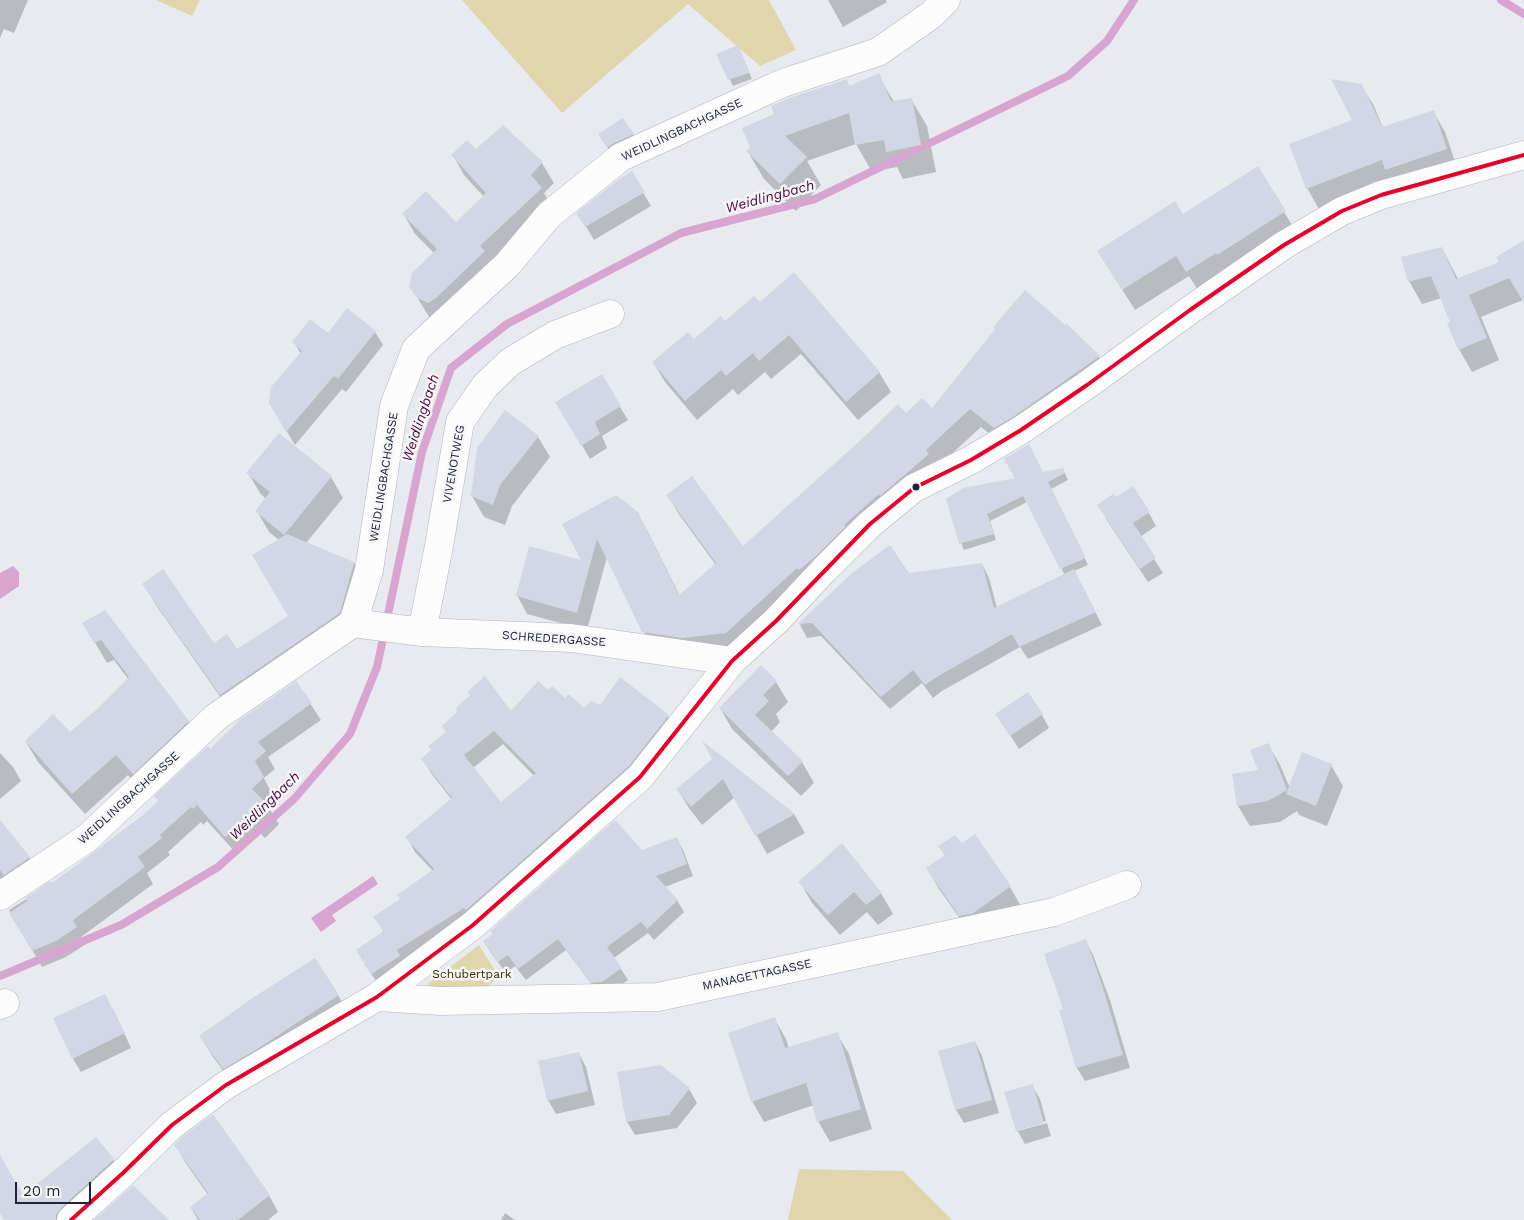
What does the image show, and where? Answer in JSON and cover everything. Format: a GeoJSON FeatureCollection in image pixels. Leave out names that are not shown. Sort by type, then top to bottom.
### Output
{"type":"FeatureCollection","features":[{"type":"Feature","properties":{"kind":"street","name":"WEIDLINGBACHGASSE"},"geometry":{"type":"LineString","coordinates":[[0,896],[86,839],[216,717],[363,625],[369,570],[394,406],[416,349],[508,265],[549,215],[621,158],[783,83],[878,52],[931,15],[946,0]]}},
{"type":"Feature","properties":{"kind":"street"},"geometry":{"type":"LineString","coordinates":[[72,1220],[123,1174],[172,1125],[202,1102],[226,1085],[377,997],[473,925],[640,777],[732,661],[776,621],[870,524],[914,488],[971,460],[1021,430],[1087,386],[1190,310],[1284,245],[1342,212],[1381,195],[1524,155]]}},
{"type":"Feature","properties":{"kind":"street","name":"VIVENOTWEG"},"geometry":{"type":"LineString","coordinates":[[414,631],[439,546],[460,422],[485,386],[510,362],[555,335],[610,314]]}},
{"type":"Feature","properties":{"kind":"street","name":"SCHREDERGASSE"},"geometry":{"type":"LineString","coordinates":[[363,625],[414,631],[571,638],[732,661]]}},
{"type":"Feature","properties":{"kind":"street","name":"MANAGETTAGASSE"},"geometry":{"type":"LineString","coordinates":[[377,997],[441,1001],[658,997],[1054,912],[1127,884]]}},
{"type":"Feature","properties":{"kind":"green space"},"geometry":{"type":"Polygon","coordinates":[[[156,0],[200,0],[192,16],[156,0]]]}},
{"type":"Feature","properties":{"kind":"green space"},"geometry":{"type":"Polygon","coordinates":[[[462,0],[769,0],[796,50],[760,66],[688,4],[562,113],[462,0]]]}},
{"type":"Feature","properties":{"kind":"green space","name":"Schubertpark"},"geometry":{"type":"Polygon","coordinates":[[[479,945],[499,977],[478,994],[434,994],[428,984],[479,945]]]}},
{"type":"Feature","properties":{"kind":"green space"},"geometry":{"type":"Polygon","coordinates":[[[799,1169],[903,1171],[952,1220],[788,1220],[799,1169]]]}},
{"type":"Feature","properties":{"kind":"shaded area"},"geometry":{"type":"Polygon","coordinates":[[[13,566],[19,572],[19,586],[0,599],[0,573],[13,566]]]}},
{"type":"Feature","properties":{"kind":"shaded area"},"geometry":{"type":"Polygon","coordinates":[[[373,876],[378,884],[332,915],[336,921],[321,932],[311,918],[373,876]]]}},
{"type":"Feature","properties":{"kind":"building"},"geometry":{"type":"Polygon","coordinates":[[[738,45],[749,73],[728,80],[716,54],[738,45]]]}},
{"type":"Feature","properties":{"kind":"building"},"geometry":{"type":"Polygon","coordinates":[[[879,73],[891,101],[912,98],[921,145],[886,152],[884,140],[855,145],[849,113],[785,136],[807,157],[780,184],[746,151],[750,147],[742,128],[774,114],[771,106],[789,98],[847,79],[849,86],[879,73]]]}},
{"type":"Feature","properties":{"kind":"building"},"geometry":{"type":"Polygon","coordinates":[[[1331,79],[1362,84],[1382,127],[1434,110],[1447,149],[1385,170],[1382,160],[1306,189],[1289,144],[1352,120],[1331,79]]]}},
{"type":"Feature","properties":{"kind":"building"},"geometry":{"type":"Polygon","coordinates":[[[623,118],[634,134],[607,148],[598,134],[623,118]]]}},
{"type":"Feature","properties":{"kind":"building"},"geometry":{"type":"Polygon","coordinates":[[[503,125],[543,162],[531,175],[542,188],[480,246],[485,251],[436,298],[428,303],[417,298],[409,287],[412,273],[437,249],[402,214],[426,191],[456,222],[486,193],[451,155],[467,140],[476,149],[503,125]]]}},
{"type":"Feature","properties":{"kind":"building"},"geometry":{"type":"Polygon","coordinates":[[[1258,166],[1286,211],[1217,255],[1216,253],[1186,272],[1176,256],[1122,290],[1097,251],[1175,201],[1183,214],[1258,166]]]}},
{"type":"Feature","properties":{"kind":"building"},"geometry":{"type":"Polygon","coordinates":[[[632,171],[645,192],[585,227],[576,213],[632,171]]]}},
{"type":"Feature","properties":{"kind":"building"},"geometry":{"type":"Polygon","coordinates":[[[1524,240],[1524,303],[1509,278],[1469,295],[1487,338],[1458,350],[1447,323],[1450,322],[1431,276],[1408,282],[1401,257],[1442,247],[1456,279],[1499,262],[1496,257],[1524,240]]]}},
{"type":"Feature","properties":{"kind":"building"},"geometry":{"type":"Polygon","coordinates":[[[794,272],[880,372],[846,402],[789,335],[759,361],[753,353],[726,376],[721,370],[685,401],[652,362],[688,332],[694,339],[721,316],[725,321],[754,296],[760,302],[794,272]]]}},
{"type":"Feature","properties":{"kind":"building"},"geometry":{"type":"Polygon","coordinates":[[[1025,290],[1065,325],[1066,323],[1100,356],[1013,417],[994,428],[970,409],[926,450],[929,454],[880,496],[879,494],[844,525],[846,526],[817,555],[799,570],[797,568],[726,633],[682,638],[642,632],[597,539],[577,613],[516,596],[529,546],[581,560],[562,524],[616,495],[638,512],[679,595],[716,563],[666,495],[692,476],[743,546],[898,404],[906,413],[922,398],[932,408],[995,329],[993,327],[1025,290]]]}},
{"type":"Feature","properties":{"kind":"building"},"geometry":{"type":"Polygon","coordinates":[[[347,308],[376,331],[338,379],[334,376],[286,432],[269,403],[271,387],[302,351],[292,342],[310,319],[328,333],[347,308]]]}},
{"type":"Feature","properties":{"kind":"building"},"geometry":{"type":"Polygon","coordinates":[[[602,374],[621,406],[595,422],[600,434],[581,446],[555,402],[602,374]]]}},
{"type":"Feature","properties":{"kind":"building"},"geometry":{"type":"Polygon","coordinates":[[[505,410],[539,436],[500,485],[493,505],[471,496],[477,448],[505,410]]]}},
{"type":"Feature","properties":{"kind":"building"},"geometry":{"type":"Polygon","coordinates":[[[279,433],[332,476],[284,535],[255,511],[270,492],[246,473],[279,433]]]}},
{"type":"Feature","properties":{"kind":"building"},"geometry":{"type":"Polygon","coordinates":[[[1029,444],[1043,472],[1063,468],[1065,473],[1048,482],[1086,558],[1060,569],[1023,496],[987,514],[994,534],[959,544],[946,499],[963,488],[1015,478],[1004,459],[1029,444]]]}},
{"type":"Feature","properties":{"kind":"building"},"geometry":{"type":"Polygon","coordinates":[[[1133,486],[1150,512],[1133,523],[1156,558],[1140,569],[1097,505],[1113,494],[1116,497],[1133,486]]]}},
{"type":"Feature","properties":{"kind":"building"},"geometry":{"type":"Polygon","coordinates":[[[287,534],[354,562],[340,613],[220,695],[142,584],[163,569],[214,643],[227,634],[237,649],[288,616],[252,555],[287,534]]]}},
{"type":"Feature","properties":{"kind":"building"},"geometry":{"type":"Polygon","coordinates":[[[890,545],[909,573],[982,563],[994,608],[1074,569],[1096,612],[1019,647],[1012,634],[925,685],[913,670],[881,697],[812,623],[798,624],[852,573],[890,545]]]}},
{"type":"Feature","properties":{"kind":"building"},"geometry":{"type":"Polygon","coordinates":[[[105,610],[189,721],[133,774],[116,755],[72,794],[25,741],[53,714],[70,732],[95,711],[129,677],[101,640],[94,643],[82,623],[105,610]]]}},
{"type":"Feature","properties":{"kind":"building"},"geometry":{"type":"Polygon","coordinates":[[[761,665],[777,681],[763,695],[769,701],[755,715],[803,761],[788,776],[719,708],[761,665]]]}},
{"type":"Feature","properties":{"kind":"building"},"geometry":{"type":"Polygon","coordinates":[[[485,676],[511,711],[538,681],[548,690],[552,686],[565,698],[569,694],[584,708],[591,701],[600,705],[620,677],[669,715],[629,766],[466,910],[464,908],[397,950],[400,956],[371,974],[356,950],[384,931],[373,917],[400,899],[397,895],[434,869],[405,837],[452,798],[421,759],[431,750],[428,746],[446,732],[442,726],[457,712],[456,708],[470,695],[467,692],[485,676]],[[494,731],[464,755],[501,802],[536,773],[494,731]]]}},
{"type":"Feature","properties":{"kind":"building"},"geometry":{"type":"Polygon","coordinates":[[[296,681],[312,703],[258,742],[266,751],[255,761],[264,777],[252,789],[270,807],[255,822],[249,816],[225,837],[197,805],[193,809],[191,807],[160,835],[162,838],[138,857],[145,867],[73,920],[77,927],[56,941],[32,951],[9,913],[27,901],[25,898],[50,881],[52,883],[143,815],[158,801],[154,796],[208,746],[210,749],[238,721],[296,681]]]}},
{"type":"Feature","properties":{"kind":"building"},"geometry":{"type":"Polygon","coordinates":[[[1028,692],[1043,714],[1010,736],[995,714],[1028,692]]]}},
{"type":"Feature","properties":{"kind":"building"},"geometry":{"type":"Polygon","coordinates":[[[702,741],[795,814],[755,836],[723,779],[691,807],[676,789],[712,759],[702,741]]]}},
{"type":"Feature","properties":{"kind":"building"},"geometry":{"type":"Polygon","coordinates":[[[1269,743],[1287,790],[1268,801],[1237,806],[1232,774],[1258,770],[1250,750],[1269,743]]]}},
{"type":"Feature","properties":{"kind":"building"},"geometry":{"type":"Polygon","coordinates":[[[1302,752],[1332,764],[1316,806],[1286,794],[1302,752]]]}},
{"type":"Feature","properties":{"kind":"building"},"geometry":{"type":"Polygon","coordinates":[[[0,820],[30,857],[4,875],[0,870],[0,820]]]}},
{"type":"Feature","properties":{"kind":"building"},"geometry":{"type":"Polygon","coordinates":[[[615,820],[642,850],[677,837],[687,864],[656,876],[678,900],[647,929],[641,922],[607,947],[622,968],[602,982],[591,983],[558,939],[518,969],[508,955],[498,962],[483,941],[493,934],[490,931],[615,820]]]}},
{"type":"Feature","properties":{"kind":"building"},"geometry":{"type":"Polygon","coordinates":[[[975,834],[1011,886],[972,914],[959,916],[926,868],[945,855],[938,846],[955,835],[962,843],[975,834]]]}},
{"type":"Feature","properties":{"kind":"building"},"geometry":{"type":"Polygon","coordinates":[[[842,843],[882,893],[866,905],[854,892],[828,915],[798,882],[842,843]]]}},
{"type":"Feature","properties":{"kind":"building"},"geometry":{"type":"Polygon","coordinates":[[[1086,939],[1123,1055],[1076,1068],[1059,1010],[1063,1009],[1044,954],[1086,939]]]}},
{"type":"Feature","properties":{"kind":"building"},"geometry":{"type":"Polygon","coordinates":[[[315,958],[339,995],[223,1069],[199,1036],[251,999],[315,958]]]}},
{"type":"Feature","properties":{"kind":"building"},"geometry":{"type":"Polygon","coordinates":[[[105,994],[125,1033],[72,1059],[53,1018],[105,994]]]}},
{"type":"Feature","properties":{"kind":"building"},"geometry":{"type":"Polygon","coordinates":[[[775,1017],[785,1048],[838,1032],[861,1109],[817,1122],[806,1083],[751,1102],[728,1033],[775,1017]]]}},
{"type":"Feature","properties":{"kind":"building"},"geometry":{"type":"Polygon","coordinates":[[[975,1041],[992,1100],[955,1110],[938,1051],[975,1041]]]}},
{"type":"Feature","properties":{"kind":"building"},"geometry":{"type":"Polygon","coordinates":[[[579,1052],[588,1091],[547,1101],[538,1061],[579,1052]]]}},
{"type":"Feature","properties":{"kind":"building"},"geometry":{"type":"Polygon","coordinates":[[[661,1065],[690,1088],[669,1115],[626,1122],[617,1072],[661,1065]]]}},
{"type":"Feature","properties":{"kind":"building"},"geometry":{"type":"Polygon","coordinates":[[[1033,1084],[1044,1123],[1016,1131],[1004,1092],[1033,1084]]]}},
{"type":"Feature","properties":{"kind":"building"},"geometry":{"type":"Polygon","coordinates":[[[213,1114],[270,1195],[238,1220],[200,1220],[190,1207],[208,1193],[174,1145],[213,1114]]]}},
{"type":"Feature","properties":{"kind":"building"},"geometry":{"type":"Polygon","coordinates":[[[96,1137],[114,1159],[61,1208],[56,1215],[56,1220],[4,1220],[0,1213],[0,1155],[23,1195],[96,1137]]]}},
{"type":"Feature","properties":{"kind":"building"},"geometry":{"type":"Polygon","coordinates":[[[133,1185],[169,1220],[94,1220],[133,1185]]]}},
{"type":"Feature","properties":{"kind":"waterway","name":"Weidlingbach"},"geometry":{"type":"LineString","coordinates":[[0,976],[121,925],[218,867],[294,799],[350,734],[377,667],[422,452],[451,368],[507,324],[681,233],[815,199],[1068,76],[1107,41],[1134,0]]}},
{"type":"Feature","properties":{"kind":"waterway","name":"Weidlingbach"},"geometry":{"type":"LineString","coordinates":[[1501,0],[1524,14]]}},
{"type":"Feature","properties":{"kind":"transit line"},"geometry":{"type":"LineString","coordinates":[[71,1220],[172,1125],[226,1085],[377,997],[473,925],[640,777],[732,661],[776,621],[870,524],[914,488],[971,460],[1021,430],[1284,245],[1342,211],[1381,195],[1524,155]]}}]}
